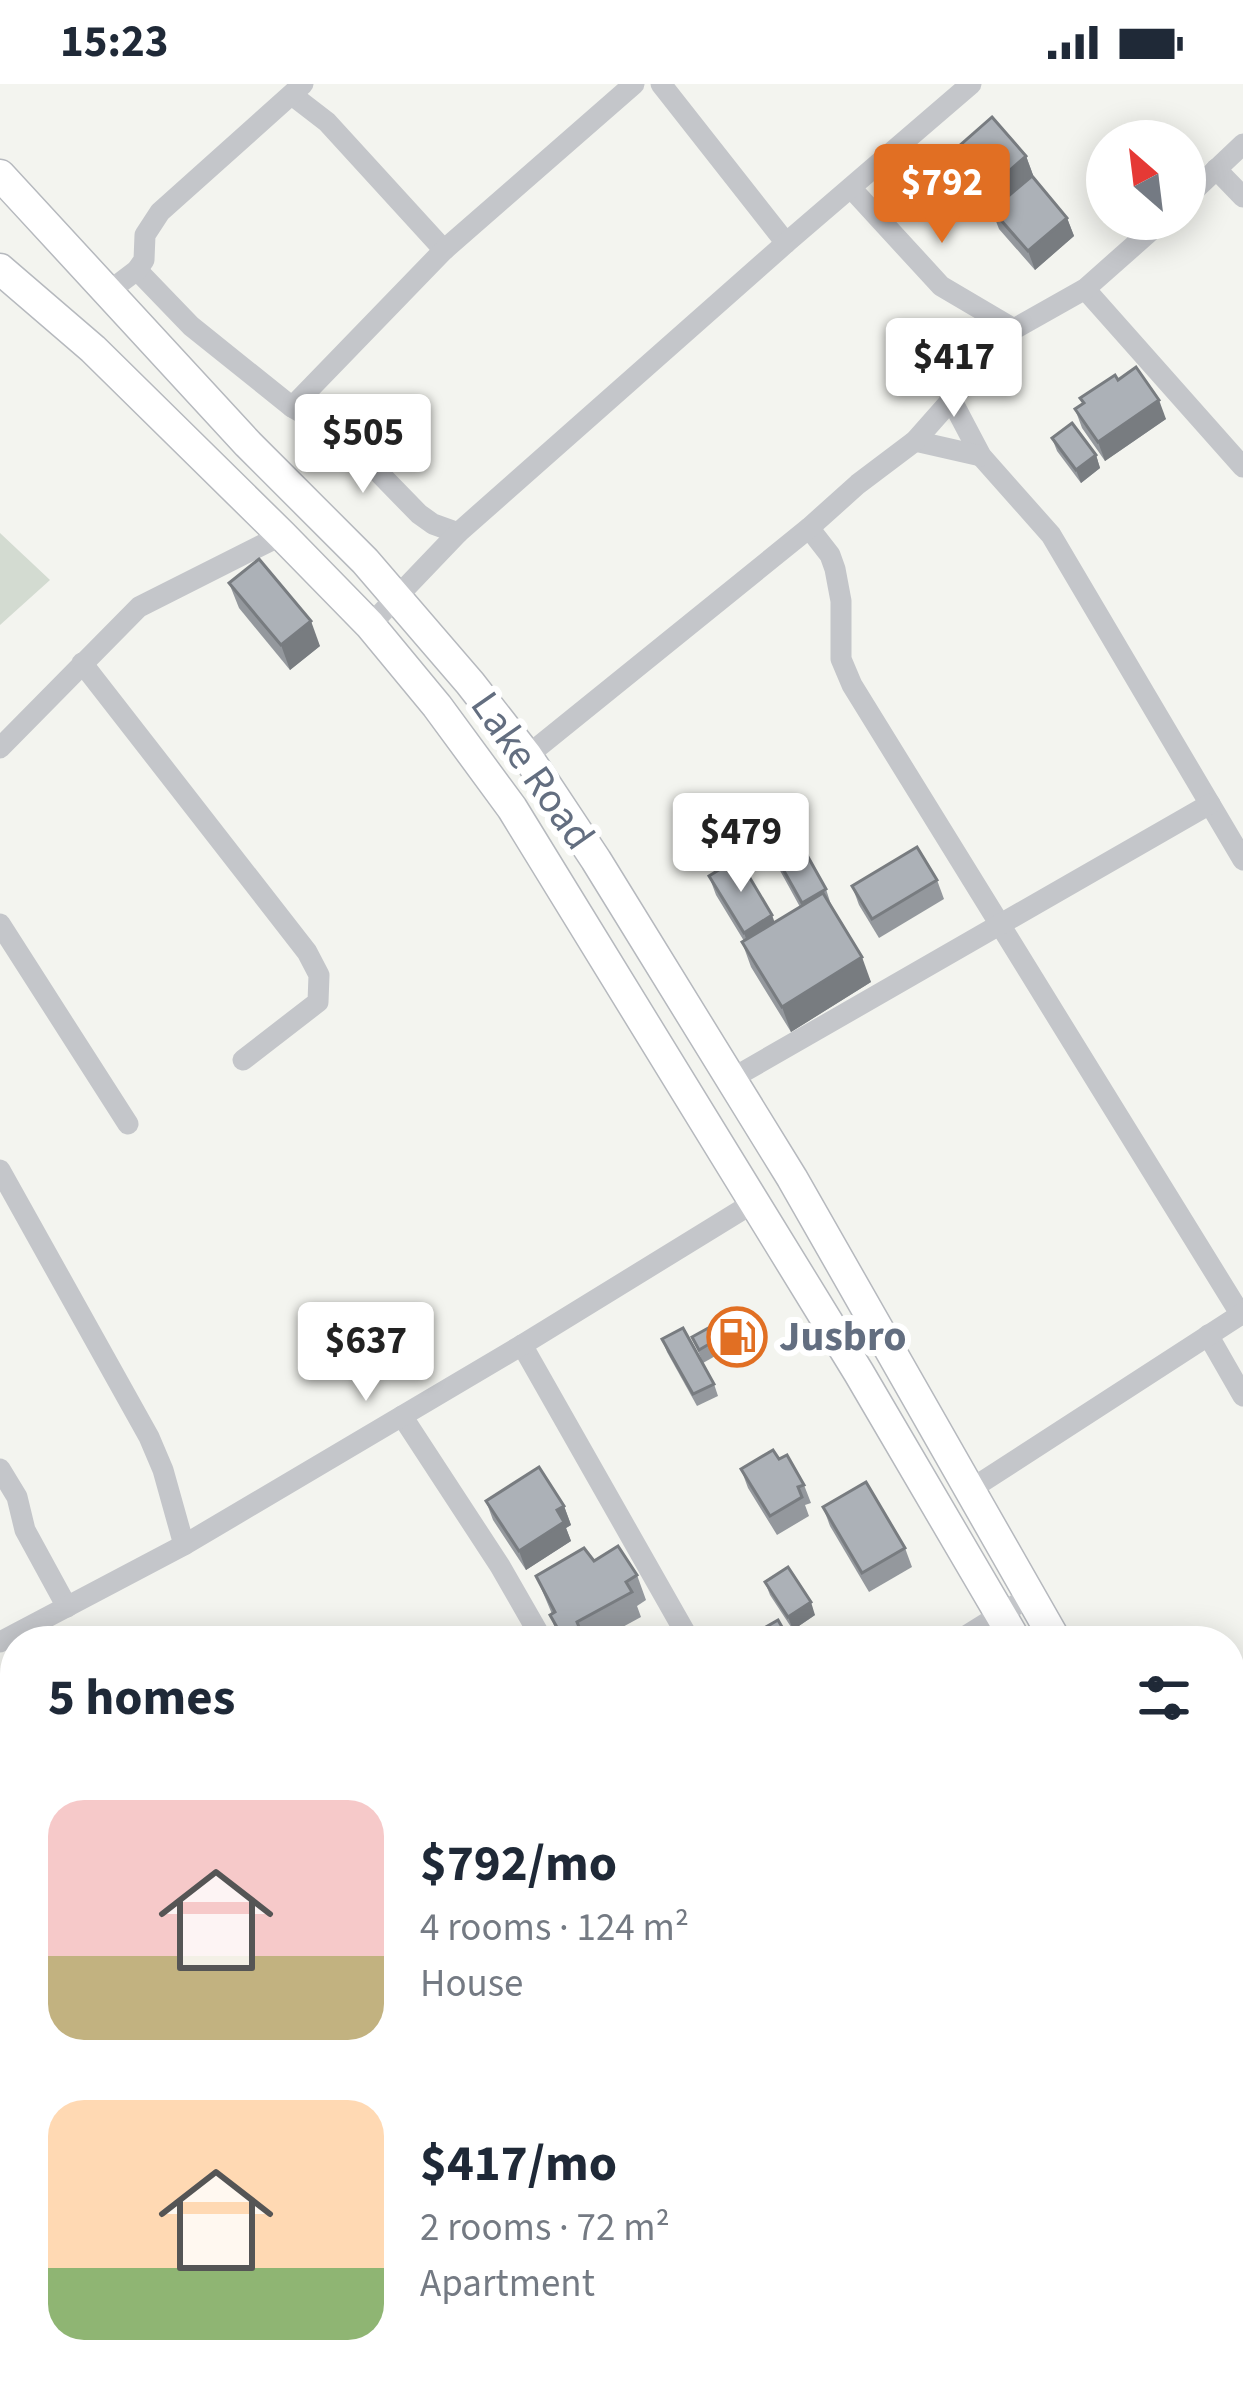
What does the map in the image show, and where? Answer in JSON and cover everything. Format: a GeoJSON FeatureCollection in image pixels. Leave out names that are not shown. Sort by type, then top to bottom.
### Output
{"type":"FeatureCollection","features":[{"type":"Feature","properties":{"kind":"main road","name":"Lake Road"},"geometry":{"type":"LineString","coordinates":[[0,175],[248,444],[398,598],[527,756],[596,860],[847,1272],[1047,1626]]}},
{"type":"Feature","properties":{"kind":"main road","name":"Lake Road"},"geometry":{"type":"LineString","coordinates":[[0,269],[92,349],[282,535],[370,625],[437,706],[512,808],[859,1373],[1007,1626]]}},
{"type":"Feature","properties":{"kind":"street"},"geometry":{"type":"LineString","coordinates":[[292,406],[444,250],[634,84]]}},
{"type":"Feature","properties":{"kind":"street"},"geometry":{"type":"LineString","coordinates":[[661,84],[786,243]]}},
{"type":"Feature","properties":{"kind":"street"},"geometry":{"type":"LineString","coordinates":[[370,625],[458,533],[971,84]]}},
{"type":"Feature","properties":{"kind":"street"},"geometry":{"type":"LineString","coordinates":[[108,292],[144,260],[145,236],[160,212],[297,90],[444,250]]}},
{"type":"Feature","properties":{"kind":"street"},"geometry":{"type":"LineString","coordinates":[[1206,179],[1243,144]]}},
{"type":"Feature","properties":{"kind":"street"},"geometry":{"type":"LineString","coordinates":[[1216,169],[1243,197]]}},
{"type":"Feature","properties":{"kind":"street"},"geometry":{"type":"LineString","coordinates":[[851,188],[941,286],[1014,329]]}},
{"type":"Feature","properties":{"kind":"street"},"geometry":{"type":"LineString","coordinates":[[527,756],[915,441],[1014,329],[1085,289],[1140,240]]}},
{"type":"Feature","properties":{"kind":"street"},"geometry":{"type":"LineString","coordinates":[[137,270],[191,326],[292,406],[343,436],[419,514],[458,533]]}},
{"type":"Feature","properties":{"kind":"street"},"geometry":{"type":"LineString","coordinates":[[1085,289],[1243,467]]}},
{"type":"Feature","properties":{"kind":"street"},"geometry":{"type":"LineString","coordinates":[[952,401],[981,455],[1052,536],[1210,804],[1235,826],[1243,860]]}},
{"type":"Feature","properties":{"kind":"street"},"geometry":{"type":"LineString","coordinates":[[915,441],[981,455]]}},
{"type":"Feature","properties":{"kind":"street"},"geometry":{"type":"LineString","coordinates":[[809,528],[835,569],[841,602],[841,659],[852,685],[1242,1314],[968,1491]]}},
{"type":"Feature","properties":{"kind":"street"},"geometry":{"type":"LineString","coordinates":[[0,748],[139,607],[282,535]]}},
{"type":"Feature","properties":{"kind":"street"},"geometry":{"type":"LineString","coordinates":[[82,663],[307,952],[319,975],[318,1002],[243,1060]]}},
{"type":"Feature","properties":{"kind":"street"},"geometry":{"type":"LineString","coordinates":[[731,1079],[1210,804]]}},
{"type":"Feature","properties":{"kind":"street"},"geometry":{"type":"LineString","coordinates":[[0,924],[128,1124]]}},
{"type":"Feature","properties":{"kind":"street"},"geometry":{"type":"LineString","coordinates":[[0,1170],[149,1437],[184,1545]]}},
{"type":"Feature","properties":{"kind":"street"},"geometry":{"type":"LineString","coordinates":[[31,1626],[184,1545],[754,1203]]}},
{"type":"Feature","properties":{"kind":"street"},"geometry":{"type":"LineString","coordinates":[[1208,1335],[1243,1396]]}},
{"type":"Feature","properties":{"kind":"street"},"geometry":{"type":"LineString","coordinates":[[522,1346],[682,1626]]}},
{"type":"Feature","properties":{"kind":"street"},"geometry":{"type":"LineString","coordinates":[[402,1415],[534,1626]]}},
{"type":"Feature","properties":{"kind":"street"},"geometry":{"type":"LineString","coordinates":[[0,1468],[16,1497],[25,1529],[67,1607]]}},
{"type":"Feature","properties":{"kind":"street"},"geometry":{"type":"LineString","coordinates":[[1009,1626],[1030,1596]]}},
{"type":"Feature","properties":{"kind":"shaded area"},"geometry":{"type":"Polygon","coordinates":[[[0,533],[50,580],[0,625],[0,533]]]}},
{"type":"Feature","properties":{"kind":"building"},"geometry":{"type":"Polygon","coordinates":[[[992,117],[1026,156],[983,194],[949,155],[992,117]]]}},
{"type":"Feature","properties":{"kind":"building"},"geometry":{"type":"Polygon","coordinates":[[[1032,176],[1067,218],[1028,251],[992,210],[1032,176]]]}},
{"type":"Feature","properties":{"kind":"building"},"geometry":{"type":"Polygon","coordinates":[[[1136,367],[1159,400],[1098,442],[1075,409],[1084,403],[1080,398],[1136,367]]]}},
{"type":"Feature","properties":{"kind":"building"},"geometry":{"type":"Polygon","coordinates":[[[1072,423],[1096,455],[1076,470],[1052,438],[1072,423]]]}},
{"type":"Feature","properties":{"kind":"building"},"geometry":{"type":"Polygon","coordinates":[[[259,559],[311,621],[281,645],[229,583],[259,559]]]}},
{"type":"Feature","properties":{"kind":"building"},"geometry":{"type":"Polygon","coordinates":[[[789,823],[826,889],[802,903],[765,837],[789,823]]]}},
{"type":"Feature","properties":{"kind":"building"},"geometry":{"type":"Polygon","coordinates":[[[917,847],[937,880],[872,919],[852,886],[917,847]]]}},
{"type":"Feature","properties":{"kind":"building"},"geometry":{"type":"Polygon","coordinates":[[[738,858],[772,915],[744,933],[709,876],[738,858]]]}},
{"type":"Feature","properties":{"kind":"building"},"geometry":{"type":"Polygon","coordinates":[[[823,893],[862,957],[782,1007],[742,942],[823,893]]]}},
{"type":"Feature","properties":{"kind":"building"},"geometry":{"type":"Polygon","coordinates":[[[721,1321],[728,1333],[699,1350],[692,1337],[721,1321]]]}},
{"type":"Feature","properties":{"kind":"building"},"geometry":{"type":"Polygon","coordinates":[[[683,1328],[714,1384],[693,1394],[662,1339],[683,1328]]]}},
{"type":"Feature","properties":{"kind":"building"},"geometry":{"type":"Polygon","coordinates":[[[773,1450],[779,1459],[787,1455],[804,1485],[798,1487],[802,1497],[770,1516],[741,1469],[773,1450]]]}},
{"type":"Feature","properties":{"kind":"building"},"geometry":{"type":"Polygon","coordinates":[[[539,1467],[564,1506],[557,1510],[564,1522],[519,1551],[486,1501],[539,1467]]]}},
{"type":"Feature","properties":{"kind":"building"},"geometry":{"type":"Polygon","coordinates":[[[866,1482],[905,1548],[862,1573],[823,1507],[866,1482]]]}},
{"type":"Feature","properties":{"kind":"building"},"geometry":{"type":"Polygon","coordinates":[[[618,1546],[637,1575],[626,1582],[632,1592],[577,1622],[579,1626],[556,1626],[550,1615],[555,1612],[536,1576],[584,1548],[594,1561],[618,1546]]]}},
{"type":"Feature","properties":{"kind":"building"},"geometry":{"type":"Polygon","coordinates":[[[788,1567],[811,1602],[788,1617],[765,1582],[788,1567]]]}},
{"type":"Feature","properties":{"kind":"place","name":"Jusbro"},"geometry":{"type":"Point","coordinates":[737,1337]}}]}
